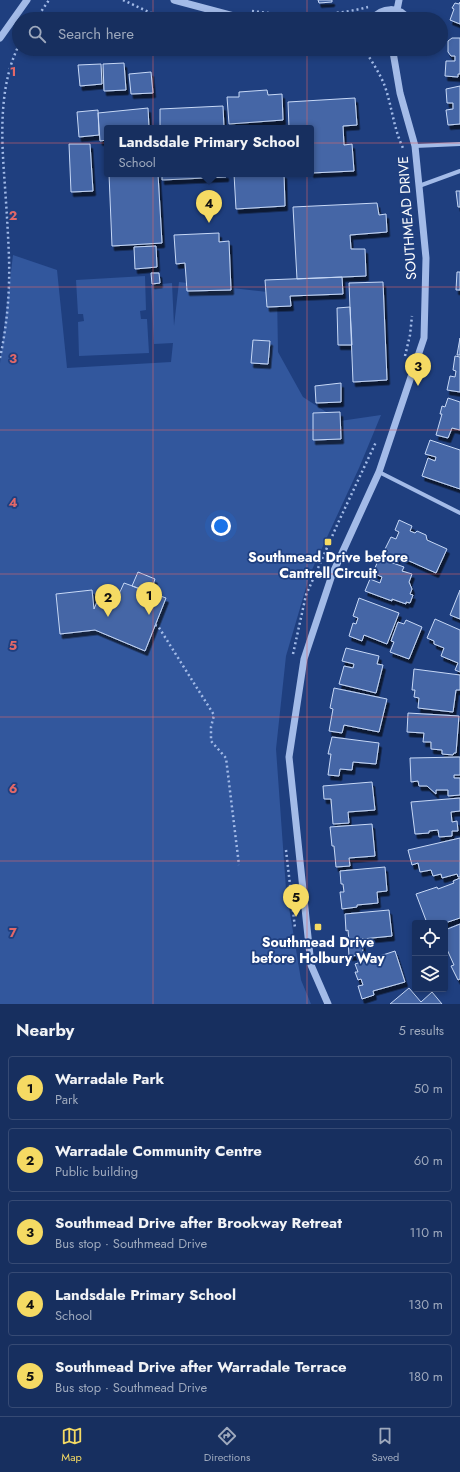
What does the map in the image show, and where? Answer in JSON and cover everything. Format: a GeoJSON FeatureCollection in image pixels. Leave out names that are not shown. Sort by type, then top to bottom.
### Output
{"type":"FeatureCollection","features":[{"type":"Feature","properties":{"kind":"street"},"geometry":{"type":"LineString","coordinates":[[18,12],[27,0]]}},
{"type":"Feature","properties":{"kind":"street"},"geometry":{"type":"LineString","coordinates":[[174,0],[219,12]]}},
{"type":"Feature","properties":{"kind":"street"},"geometry":{"type":"LineString","coordinates":[[397,10],[399,0]]}},
{"type":"Feature","properties":{"kind":"street"},"geometry":{"type":"LineString","coordinates":[[381,12],[389,9],[402,12]]}},
{"type":"Feature","properties":{"kind":"street"},"geometry":{"type":"LineString","coordinates":[[0,38],[12,21]]}},
{"type":"Feature","properties":{"kind":"street","name":"SOUTHMEAD DRIVE"},"geometry":{"type":"LineString","coordinates":[[328,1004],[311,965],[289,757],[304,659],[332,575],[379,472],[424,338],[426,258],[415,146],[400,93],[394,56]]}},
{"type":"Feature","properties":{"kind":"street"},"geometry":{"type":"LineString","coordinates":[[415,146],[460,144]]}},
{"type":"Feature","properties":{"kind":"street"},"geometry":{"type":"LineString","coordinates":[[419,186],[460,172]]}},
{"type":"Feature","properties":{"kind":"street"},"geometry":{"type":"LineString","coordinates":[[379,472],[460,513]]}},
{"type":"Feature","properties":{"kind":"path"},"geometry":{"type":"LineString","coordinates":[[41,12],[49,0]]}},
{"type":"Feature","properties":{"kind":"path"},"geometry":{"type":"LineString","coordinates":[[123,0],[149,12]]}},
{"type":"Feature","properties":{"kind":"path"},"geometry":{"type":"LineString","coordinates":[[348,12],[368,7],[372,4]]}},
{"type":"Feature","properties":{"kind":"path"},"geometry":{"type":"LineString","coordinates":[[245,9],[265,12]]}},
{"type":"Feature","properties":{"kind":"path"},"geometry":{"type":"LineString","coordinates":[[0,358],[6,332],[9,299],[9,258],[1,134],[1,98],[9,69],[14,56]]}},
{"type":"Feature","properties":{"kind":"path"},"geometry":{"type":"LineString","coordinates":[[155,625],[158,626],[177,654],[214,715],[211,727],[211,741],[226,758],[239,865]]}},
{"type":"Feature","properties":{"kind":"shaded area"},"geometry":{"type":"Polygon","coordinates":[[[13,255],[57,270],[67,368],[171,362],[173,343],[154,344],[151,285],[172,283],[174,326],[179,282],[277,293],[278,352],[303,397],[340,421],[381,415],[359,468],[310,574],[286,656],[276,749],[286,889],[301,980],[311,1004],[0,1004],[0,363],[13,255]]]}},
{"type":"Feature","properties":{"kind":"shaded area"},"geometry":{"type":"Polygon","coordinates":[[[145,276],[146,310],[140,311],[141,319],[147,319],[149,353],[79,356],[78,322],[84,321],[83,314],[78,314],[76,280],[145,276]]]}},
{"type":"Feature","properties":{"kind":"building"},"geometry":{"type":"Polygon","coordinates":[[[318,0],[332,0],[332,2],[319,3],[318,0]]]}},
{"type":"Feature","properties":{"kind":"building"},"geometry":{"type":"Polygon","coordinates":[[[460,2],[460,24],[450,20],[454,9],[452,8],[455,3],[459,4],[460,2]]]}},
{"type":"Feature","properties":{"kind":"building"},"geometry":{"type":"Polygon","coordinates":[[[452,38],[460,38],[460,74],[458,74],[458,77],[445,76],[446,61],[455,61],[455,56],[451,56],[448,52],[448,41],[452,38]]]}},
{"type":"Feature","properties":{"kind":"building"},"geometry":{"type":"Polygon","coordinates":[[[124,63],[126,90],[104,91],[103,64],[124,63]]]}},
{"type":"Feature","properties":{"kind":"building"},"geometry":{"type":"Polygon","coordinates":[[[101,64],[102,84],[80,86],[78,65],[101,64]]]}},
{"type":"Feature","properties":{"kind":"building"},"geometry":{"type":"Polygon","coordinates":[[[151,72],[153,93],[131,94],[129,74],[151,72]]]}},
{"type":"Feature","properties":{"kind":"building"},"geometry":{"type":"Polygon","coordinates":[[[460,86],[460,124],[448,125],[446,110],[453,109],[453,103],[447,103],[446,89],[460,86]]]}},
{"type":"Feature","properties":{"kind":"building"},"geometry":{"type":"Polygon","coordinates":[[[267,90],[268,95],[282,94],[283,120],[229,124],[227,97],[239,97],[239,92],[267,90]]]}},
{"type":"Feature","properties":{"kind":"building"},"geometry":{"type":"Polygon","coordinates":[[[355,98],[357,125],[343,126],[344,145],[352,144],[354,171],[314,173],[314,125],[289,125],[288,102],[355,98]]]}},
{"type":"Feature","properties":{"kind":"building"},"geometry":{"type":"Polygon","coordinates":[[[223,106],[224,125],[160,125],[160,109],[223,106]]]}},
{"type":"Feature","properties":{"kind":"building"},"geometry":{"type":"Polygon","coordinates":[[[148,108],[149,125],[104,125],[104,140],[100,141],[98,113],[148,108]]]}},
{"type":"Feature","properties":{"kind":"building"},"geometry":{"type":"Polygon","coordinates":[[[98,110],[99,135],[79,137],[77,112],[98,110]]]}},
{"type":"Feature","properties":{"kind":"building"},"geometry":{"type":"Polygon","coordinates":[[[69,144],[90,144],[93,191],[71,192],[69,144]]]}},
{"type":"Feature","properties":{"kind":"building"},"geometry":{"type":"Polygon","coordinates":[[[109,177],[158,177],[162,243],[112,246],[109,177]]]}},
{"type":"Feature","properties":{"kind":"building"},"geometry":{"type":"Polygon","coordinates":[[[162,177],[226,177],[162,180],[162,177]]]}},
{"type":"Feature","properties":{"kind":"building"},"geometry":{"type":"Polygon","coordinates":[[[234,177],[284,177],[285,206],[236,209],[234,177]]]}},
{"type":"Feature","properties":{"kind":"building"},"geometry":{"type":"Polygon","coordinates":[[[456,191],[460,191],[460,207],[458,207],[456,191]]]}},
{"type":"Feature","properties":{"kind":"building"},"geometry":{"type":"Polygon","coordinates":[[[377,203],[379,215],[386,214],[387,232],[350,235],[351,249],[365,249],[366,276],[297,279],[293,207],[377,203]]]}},
{"type":"Feature","properties":{"kind":"building"},"geometry":{"type":"Polygon","coordinates":[[[219,233],[219,242],[229,241],[231,290],[187,291],[185,263],[176,264],[174,235],[219,233]]]}},
{"type":"Feature","properties":{"kind":"building"},"geometry":{"type":"Polygon","coordinates":[[[156,246],[157,267],[135,269],[134,247],[156,246]]]}},
{"type":"Feature","properties":{"kind":"building"},"geometry":{"type":"Polygon","coordinates":[[[457,272],[460,272],[460,290],[456,290],[457,272]]]}},
{"type":"Feature","properties":{"kind":"building"},"geometry":{"type":"Polygon","coordinates":[[[151,273],[159,273],[160,283],[152,284],[151,273]]]}},
{"type":"Feature","properties":{"kind":"building"},"geometry":{"type":"Polygon","coordinates":[[[342,277],[343,294],[290,296],[291,306],[267,307],[265,280],[342,277]]]}},
{"type":"Feature","properties":{"kind":"building"},"geometry":{"type":"Polygon","coordinates":[[[383,282],[387,380],[353,382],[349,283],[383,282]]]}},
{"type":"Feature","properties":{"kind":"building"},"geometry":{"type":"Polygon","coordinates":[[[350,307],[352,345],[338,345],[337,308],[350,307]]]}},
{"type":"Feature","properties":{"kind":"building"},"geometry":{"type":"Polygon","coordinates":[[[460,338],[460,355],[457,355],[460,338]]]}},
{"type":"Feature","properties":{"kind":"building"},"geometry":{"type":"Polygon","coordinates":[[[253,340],[270,341],[268,364],[251,363],[253,340]]]}},
{"type":"Feature","properties":{"kind":"building"},"geometry":{"type":"Polygon","coordinates":[[[455,356],[460,357],[460,392],[447,390],[450,376],[455,377],[456,371],[453,370],[455,356]]]}},
{"type":"Feature","properties":{"kind":"building"},"geometry":{"type":"Polygon","coordinates":[[[341,383],[341,402],[316,403],[315,386],[341,383]]]}},
{"type":"Feature","properties":{"kind":"building"},"geometry":{"type":"Polygon","coordinates":[[[448,398],[460,402],[460,430],[452,428],[448,438],[436,435],[442,414],[440,414],[442,406],[445,407],[448,398]]]}},
{"type":"Feature","properties":{"kind":"building"},"geometry":{"type":"Polygon","coordinates":[[[340,412],[341,439],[313,440],[313,413],[340,412]]]}},
{"type":"Feature","properties":{"kind":"building"},"geometry":{"type":"Polygon","coordinates":[[[430,440],[460,450],[460,489],[422,476],[428,458],[435,461],[436,457],[425,454],[430,440]]]}},
{"type":"Feature","properties":{"kind":"building"},"geometry":{"type":"Polygon","coordinates":[[[399,520],[412,526],[410,531],[415,533],[417,531],[426,535],[427,540],[447,549],[436,573],[398,556],[397,559],[386,554],[388,550],[385,549],[391,537],[396,539],[399,532],[395,530],[399,520]]]}},
{"type":"Feature","properties":{"kind":"building"},"geometry":{"type":"Polygon","coordinates":[[[379,558],[404,567],[402,571],[412,574],[409,582],[412,589],[410,594],[413,595],[410,603],[406,602],[406,604],[392,599],[392,601],[365,591],[370,579],[380,583],[382,577],[373,573],[379,558]]]}},
{"type":"Feature","properties":{"kind":"building"},"geometry":{"type":"Polygon","coordinates":[[[138,572],[155,579],[150,593],[132,586],[138,572]]]}},
{"type":"Feature","properties":{"kind":"building"},"geometry":{"type":"Polygon","coordinates":[[[124,583],[166,598],[145,651],[95,630],[60,634],[56,594],[92,590],[94,609],[103,588],[119,594],[124,583]]]}},
{"type":"Feature","properties":{"kind":"building"},"geometry":{"type":"Polygon","coordinates":[[[460,590],[460,619],[450,615],[460,590]]]}},
{"type":"Feature","properties":{"kind":"building"},"geometry":{"type":"Polygon","coordinates":[[[359,598],[399,613],[387,644],[364,635],[362,641],[349,636],[353,623],[356,624],[358,618],[353,616],[359,598]]]}},
{"type":"Feature","properties":{"kind":"building"},"geometry":{"type":"Polygon","coordinates":[[[435,619],[460,630],[460,672],[455,670],[458,663],[441,656],[444,648],[434,644],[434,641],[427,638],[435,619]]]}},
{"type":"Feature","properties":{"kind":"building"},"geometry":{"type":"Polygon","coordinates":[[[406,620],[422,627],[409,659],[390,652],[394,642],[391,641],[398,622],[404,624],[406,620]]]}},
{"type":"Feature","properties":{"kind":"building"},"geometry":{"type":"Polygon","coordinates":[[[346,648],[379,656],[377,664],[383,665],[376,693],[339,684],[344,666],[353,668],[354,664],[342,661],[346,648]]]}},
{"type":"Feature","properties":{"kind":"building"},"geometry":{"type":"Polygon","coordinates":[[[414,669],[460,675],[460,690],[456,690],[453,712],[418,708],[419,698],[414,697],[415,690],[412,690],[414,669]]]}},
{"type":"Feature","properties":{"kind":"building"},"geometry":{"type":"Polygon","coordinates":[[[334,688],[387,699],[379,732],[344,725],[342,733],[329,731],[333,709],[330,708],[334,688]]]}},
{"type":"Feature","properties":{"kind":"building"},"geometry":{"type":"Polygon","coordinates":[[[408,713],[459,716],[456,753],[453,755],[442,754],[442,750],[431,749],[431,742],[423,742],[424,733],[407,732],[408,713]]]}},
{"type":"Feature","properties":{"kind":"building"},"geometry":{"type":"Polygon","coordinates":[[[332,737],[379,743],[376,764],[353,762],[352,770],[340,769],[339,776],[328,775],[331,754],[328,754],[332,737]]]}},
{"type":"Feature","properties":{"kind":"building"},"geometry":{"type":"Polygon","coordinates":[[[460,757],[460,775],[454,775],[454,778],[460,778],[460,795],[448,796],[448,790],[436,790],[436,794],[427,786],[419,786],[418,781],[411,782],[410,758],[460,757]]]}},
{"type":"Feature","properties":{"kind":"building"},"geometry":{"type":"Polygon","coordinates":[[[372,782],[375,810],[348,812],[349,823],[333,824],[331,799],[324,799],[323,786],[372,782]]]}},
{"type":"Feature","properties":{"kind":"building"},"geometry":{"type":"Polygon","coordinates":[[[460,798],[460,811],[451,812],[452,822],[457,821],[458,831],[452,831],[452,836],[439,837],[438,830],[429,831],[429,833],[415,834],[411,802],[460,798]]]}},
{"type":"Feature","properties":{"kind":"building"},"geometry":{"type":"Polygon","coordinates":[[[372,824],[375,856],[349,858],[350,866],[336,867],[330,827],[372,824]]]}},
{"type":"Feature","properties":{"kind":"building"},"geometry":{"type":"Polygon","coordinates":[[[460,838],[460,877],[458,877],[457,874],[442,878],[441,874],[433,876],[431,870],[420,872],[418,863],[412,865],[408,850],[460,838]]]}},
{"type":"Feature","properties":{"kind":"building"},"geometry":{"type":"Polygon","coordinates":[[[385,867],[387,891],[377,892],[378,903],[357,905],[357,907],[342,909],[340,892],[344,892],[343,884],[341,884],[340,871],[385,867]]]}},
{"type":"Feature","properties":{"kind":"building"},"geometry":{"type":"Polygon","coordinates":[[[460,878],[460,918],[448,922],[448,920],[426,920],[416,894],[437,887],[438,889],[454,883],[453,881],[460,878]]]}},
{"type":"Feature","properties":{"kind":"building"},"geometry":{"type":"Polygon","coordinates":[[[389,910],[392,936],[362,939],[363,955],[349,956],[348,930],[346,931],[345,914],[389,910]]]}},
{"type":"Feature","properties":{"kind":"building"},"geometry":{"type":"Polygon","coordinates":[[[460,924],[460,979],[458,980],[451,966],[454,965],[448,952],[448,929],[460,924]]]}},
{"type":"Feature","properties":{"kind":"building"},"geometry":{"type":"Polygon","coordinates":[[[395,951],[405,982],[373,991],[374,995],[362,999],[358,986],[363,985],[361,979],[358,980],[355,972],[358,972],[355,964],[395,951]]]}},
{"type":"Feature","properties":{"kind":"building"},"geometry":{"type":"Polygon","coordinates":[[[409,988],[421,1002],[432,992],[442,1004],[390,1004],[409,988]]]}},
{"type":"Feature","properties":{"kind":"place","name":"Landsdale Primary School"},"geometry":{"type":"Point","coordinates":[209,223]}},
{"type":"Feature","properties":{"kind":"place","name":"Southmead Drive after Brookway Retreat"},"geometry":{"type":"Point","coordinates":[418,386]}},
{"type":"Feature","properties":{"kind":"place","name":"Southmead Drive before Cantrell Circuit"},"geometry":{"type":"Point","coordinates":[328,542]}},
{"type":"Feature","properties":{"kind":"place","name":"Warradale Park"},"geometry":{"type":"Point","coordinates":[149,615]}},
{"type":"Feature","properties":{"kind":"place","name":"Warradale Community Centre"},"geometry":{"type":"Point","coordinates":[108,617]}},
{"type":"Feature","properties":{"kind":"place","name":"Southmead Drive after Warradale Terrace"},"geometry":{"type":"Point","coordinates":[296,917]}},
{"type":"Feature","properties":{"kind":"place","name":"Southmead Drive before Holbury Way"},"geometry":{"type":"Point","coordinates":[318,927]}}]}
